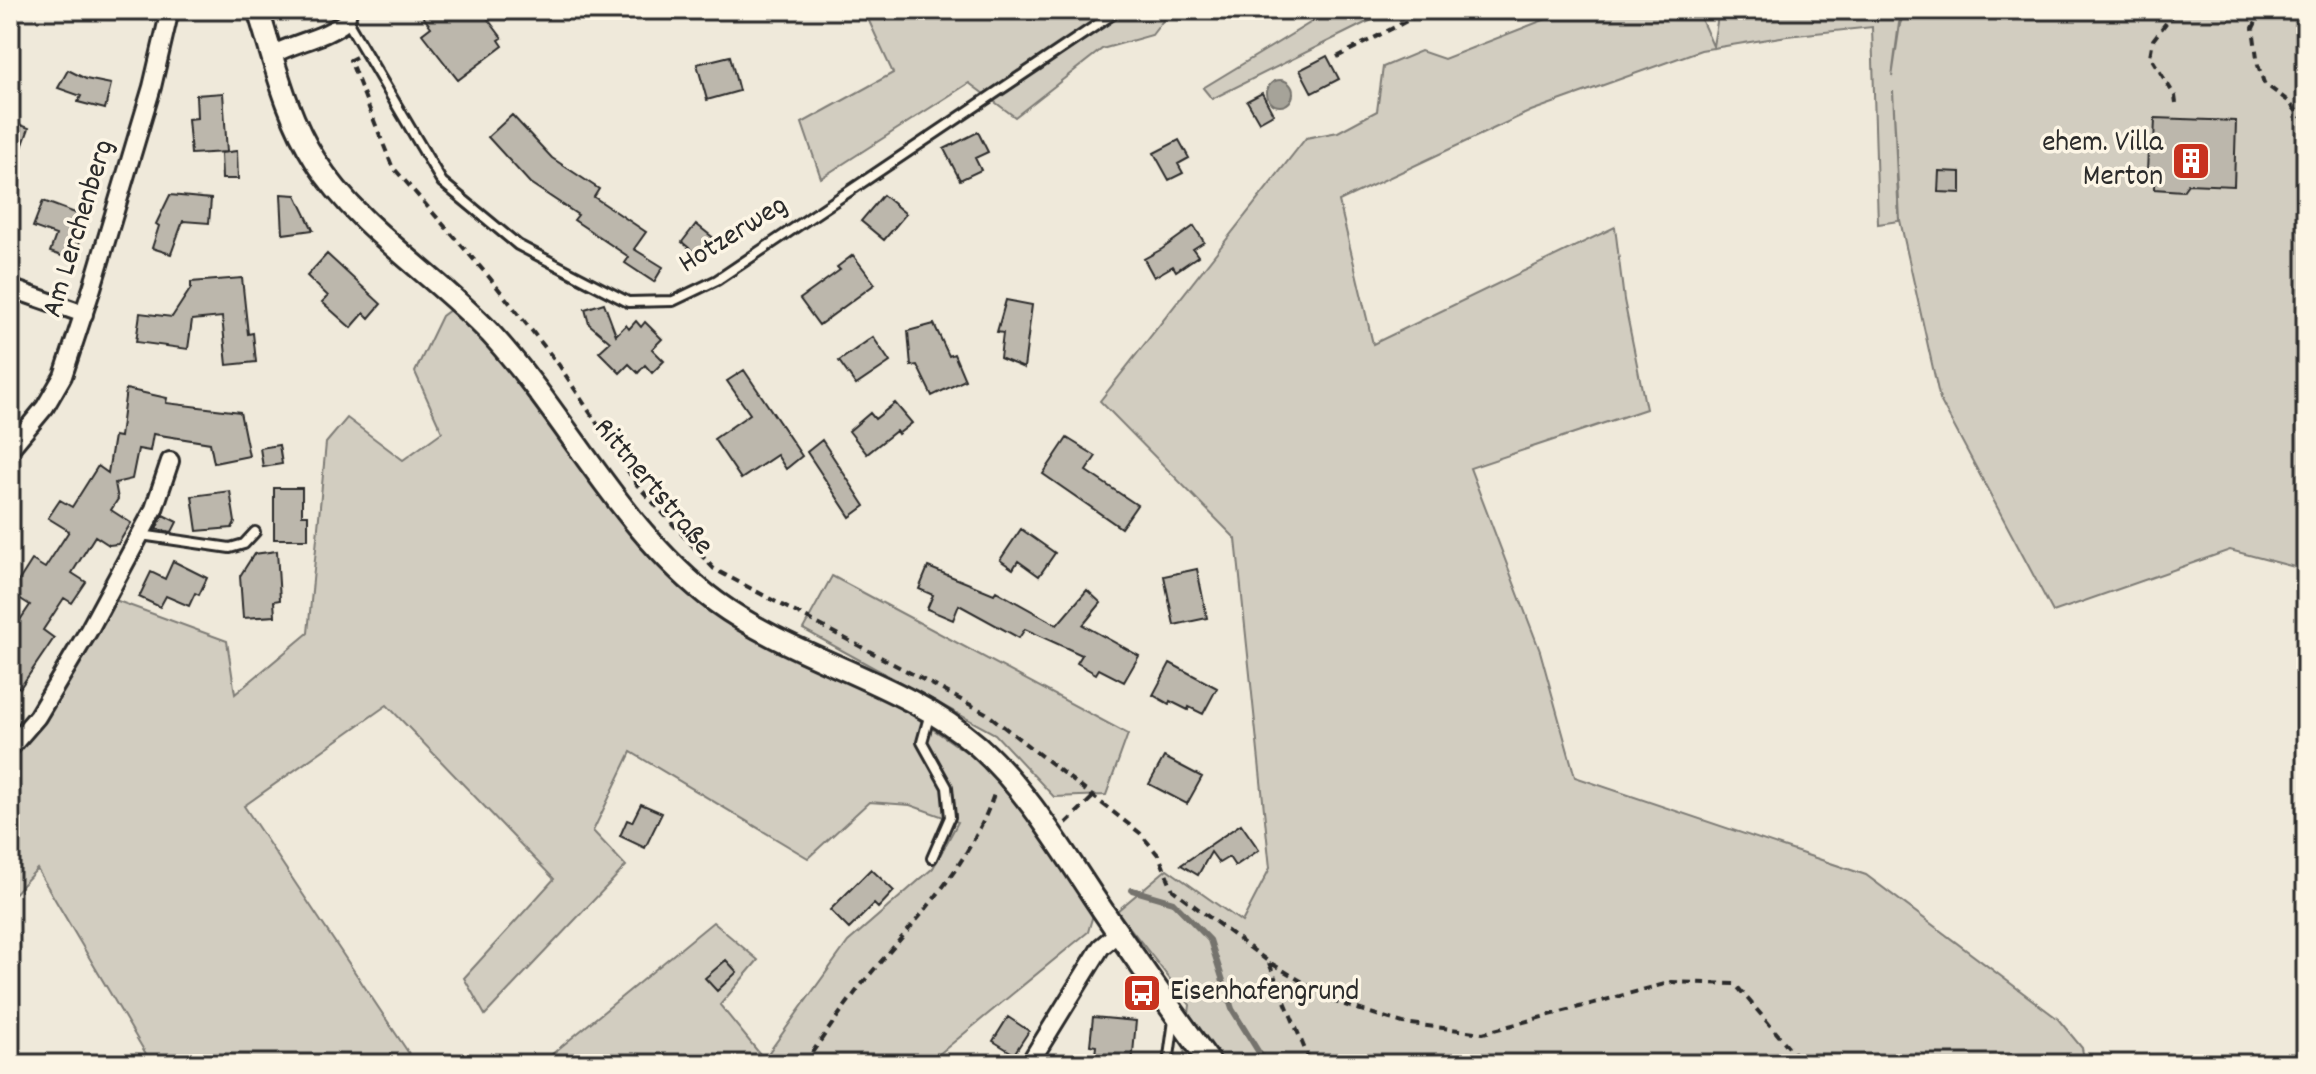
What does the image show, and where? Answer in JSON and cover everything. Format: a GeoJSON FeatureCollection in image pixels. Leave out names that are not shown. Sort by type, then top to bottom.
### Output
{"type":"FeatureCollection","features":[{"type":"Feature","properties":{"kind":"street","name":"Am Lerchenberg"},"geometry":{"type":"LineString","coordinates":[[10,449],[45,407],[63,376],[152,87],[170,10]]}},
{"type":"Feature","properties":{"kind":"street","name":"Rittnertstraße"},"geometry":{"type":"LineString","coordinates":[[258,10],[297,126],[331,184],[493,336],[660,552],[691,582],[748,622],[930,713],[977,746],[1002,770],[1052,836],[1211,1064]]}},
{"type":"Feature","properties":{"kind":"street"},"geometry":{"type":"LineString","coordinates":[[272,55],[337,28],[347,16]]}},
{"type":"Feature","properties":{"kind":"street"},"geometry":{"type":"LineString","coordinates":[[10,288],[84,314]]}},
{"type":"Feature","properties":{"kind":"street"},"geometry":{"type":"LineString","coordinates":[[10,748],[37,717],[89,630],[154,509],[170,461]]}},
{"type":"Feature","properties":{"kind":"street"},"geometry":{"type":"LineString","coordinates":[[1029,1064],[1101,947],[1118,933]]}},
{"type":"Feature","properties":{"kind":"lane","name":"Hotzerweg"},"geometry":{"type":"LineString","coordinates":[[347,16],[364,51],[442,182],[518,245],[628,302],[673,301],[717,280],[1119,10]]}},
{"type":"Feature","properties":{"kind":"lane"},"geometry":{"type":"LineString","coordinates":[[140,535],[230,548],[244,544],[255,532]]}},
{"type":"Feature","properties":{"kind":"lane"},"geometry":{"type":"LineString","coordinates":[[930,713],[922,742],[947,787],[950,817],[932,858]]}},
{"type":"Feature","properties":{"kind":"lane"},"geometry":{"type":"LineString","coordinates":[[1168,1064],[1171,1029],[1176,1015]]}},
{"type":"Feature","properties":{"kind":"path"},"geometry":{"type":"LineString","coordinates":[[1337,57],[1428,10]]}},
{"type":"Feature","properties":{"kind":"path"},"geometry":{"type":"LineString","coordinates":[[2176,10],[2153,40],[2150,56],[2175,96],[2176,103]]}},
{"type":"Feature","properties":{"kind":"path"},"geometry":{"type":"LineString","coordinates":[[2262,10],[2253,28],[2264,83],[2288,101],[2301,117]]}},
{"type":"Feature","properties":{"kind":"path"},"geometry":{"type":"LineString","coordinates":[[364,51],[350,60],[392,166],[489,277],[559,365],[637,485],[714,569],[986,713],[1140,833],[1159,856],[1173,890],[1269,962],[1338,1003],[1403,1023],[1483,1033],[1672,982],[1735,984],[1803,1064]]}},
{"type":"Feature","properties":{"kind":"path"},"geometry":{"type":"LineString","coordinates":[[804,1064],[863,982],[939,894],[987,815],[1002,770]]}},
{"type":"Feature","properties":{"kind":"path"},"geometry":{"type":"LineString","coordinates":[[1052,836],[1093,797]]}},
{"type":"Feature","properties":{"kind":"path"},"geometry":{"type":"LineString","coordinates":[[1269,962],[1311,1064]]}},
{"type":"Feature","properties":{"kind":"shaded area"},"geometry":{"type":"Polygon","coordinates":[[[876,10],[1171,10],[1152,35],[1102,49],[1015,117],[969,83],[821,178],[802,123],[893,73],[869,21],[876,10]]]}},
{"type":"Feature","properties":{"kind":"shaded area"},"geometry":{"type":"Polygon","coordinates":[[[1339,10],[1397,10],[1212,99],[1203,88],[1320,17],[1339,10]]]}},
{"type":"Feature","properties":{"kind":"shaded area"},"geometry":{"type":"Polygon","coordinates":[[[1569,10],[1697,10],[1713,46],[1719,10],[1904,10],[1899,23],[1892,77],[1900,24],[1906,10],[2306,10],[2306,570],[2230,550],[2053,612],[1940,400],[1900,220],[1893,91],[1899,221],[1878,224],[1872,27],[1787,36],[1701,50],[1531,111],[1339,201],[1373,344],[1615,227],[1624,300],[1646,409],[1470,468],[1540,651],[1575,777],[1866,875],[2058,1019],[2082,1048],[2085,1064],[1183,1064],[1190,1005],[1117,911],[1167,869],[1242,922],[1270,868],[1236,539],[1100,401],[1306,138],[1338,132],[1377,111],[1383,67],[1421,51],[1444,59],[1569,10]]]}},
{"type":"Feature","properties":{"kind":"shaded area"},"geometry":{"type":"Polygon","coordinates":[[[1280,80],[1289,84],[1293,93],[1289,102],[1280,106],[1271,102],[1267,93],[1271,84],[1280,80]]]}},
{"type":"Feature","properties":{"kind":"shaded area"},"geometry":{"type":"Polygon","coordinates":[[[450,310],[466,322],[504,365],[589,480],[658,564],[705,607],[785,652],[905,710],[988,767],[1095,908],[1088,932],[927,1064],[540,1064],[713,922],[758,960],[720,1005],[764,1059],[848,942],[933,868],[958,822],[910,805],[869,802],[808,858],[631,752],[593,831],[626,866],[485,1015],[464,978],[554,879],[387,705],[244,806],[416,1064],[152,1064],[37,869],[10,898],[10,756],[37,724],[115,600],[227,641],[235,694],[308,633],[326,443],[347,418],[403,460],[442,432],[415,372],[442,316],[450,310]]]}},
{"type":"Feature","properties":{"kind":"shaded area"},"geometry":{"type":"Polygon","coordinates":[[[832,576],[1128,734],[1106,795],[1054,797],[995,734],[803,629],[832,576]]]}},
{"type":"Feature","properties":{"kind":"building"},"geometry":{"type":"Polygon","coordinates":[[[418,10],[481,10],[502,38],[499,40],[503,46],[458,80],[422,34],[431,27],[418,10]]]}},
{"type":"Feature","properties":{"kind":"building"},"geometry":{"type":"Polygon","coordinates":[[[730,56],[739,91],[707,100],[697,64],[730,56]]]}},
{"type":"Feature","properties":{"kind":"building"},"geometry":{"type":"Polygon","coordinates":[[[1327,56],[1339,79],[1312,93],[1300,70],[1327,56]]]}},
{"type":"Feature","properties":{"kind":"building"},"geometry":{"type":"Polygon","coordinates":[[[68,70],[86,79],[111,84],[105,109],[78,102],[81,96],[58,88],[68,70]]]}},
{"type":"Feature","properties":{"kind":"building"},"geometry":{"type":"Polygon","coordinates":[[[223,93],[227,152],[191,154],[188,119],[197,118],[196,95],[223,93]]]}},
{"type":"Feature","properties":{"kind":"building"},"geometry":{"type":"Polygon","coordinates":[[[1262,93],[1273,114],[1259,122],[1247,101],[1262,93]]]}},
{"type":"Feature","properties":{"kind":"building"},"geometry":{"type":"Polygon","coordinates":[[[512,115],[552,158],[599,189],[594,197],[646,232],[634,249],[663,267],[654,282],[625,263],[629,257],[574,220],[578,215],[530,183],[488,137],[512,115]]]}},
{"type":"Feature","properties":{"kind":"building","name":"ehem. Villa Merton"},"geometry":{"type":"Polygon","coordinates":[[[2155,118],[2236,121],[2234,186],[2188,184],[2183,191],[2154,189],[2154,178],[2147,173],[2148,149],[2154,144],[2155,118]]]}},
{"type":"Feature","properties":{"kind":"building"},"geometry":{"type":"Polygon","coordinates":[[[10,121],[29,128],[12,175],[10,175],[10,121]]]}},
{"type":"Feature","properties":{"kind":"building"},"geometry":{"type":"Polygon","coordinates":[[[978,132],[988,152],[975,158],[981,170],[960,180],[944,149],[978,132]]]}},
{"type":"Feature","properties":{"kind":"building"},"geometry":{"type":"Polygon","coordinates":[[[1179,140],[1189,158],[1178,164],[1183,173],[1169,180],[1154,153],[1179,140]]]}},
{"type":"Feature","properties":{"kind":"building"},"geometry":{"type":"Polygon","coordinates":[[[237,151],[238,179],[222,179],[221,153],[237,151]]]}},
{"type":"Feature","properties":{"kind":"building"},"geometry":{"type":"Polygon","coordinates":[[[1939,171],[1961,172],[1961,193],[1938,192],[1939,171]]]}},
{"type":"Feature","properties":{"kind":"building"},"geometry":{"type":"Polygon","coordinates":[[[281,194],[296,195],[313,230],[283,234],[281,194]]]}},
{"type":"Feature","properties":{"kind":"building"},"geometry":{"type":"Polygon","coordinates":[[[170,195],[211,199],[209,223],[183,221],[171,254],[152,248],[159,226],[156,224],[170,195]]]}},
{"type":"Feature","properties":{"kind":"building"},"geometry":{"type":"Polygon","coordinates":[[[883,195],[906,214],[884,240],[861,221],[883,195]]]}},
{"type":"Feature","properties":{"kind":"building"},"geometry":{"type":"Polygon","coordinates":[[[43,201],[78,214],[74,223],[85,227],[73,260],[50,252],[56,235],[33,227],[43,201]]]}},
{"type":"Feature","properties":{"kind":"building"},"geometry":{"type":"Polygon","coordinates":[[[696,224],[716,240],[701,258],[682,242],[696,224]]]}},
{"type":"Feature","properties":{"kind":"building"},"geometry":{"type":"Polygon","coordinates":[[[1194,226],[1204,242],[1193,249],[1198,256],[1176,271],[1173,266],[1154,277],[1144,259],[1194,226]]]}},
{"type":"Feature","properties":{"kind":"building"},"geometry":{"type":"Polygon","coordinates":[[[327,254],[381,304],[369,318],[364,313],[351,328],[322,302],[328,296],[307,276],[327,254]]]}},
{"type":"Feature","properties":{"kind":"building"},"geometry":{"type":"Polygon","coordinates":[[[853,255],[875,284],[819,325],[800,299],[840,270],[837,267],[853,255]]]}},
{"type":"Feature","properties":{"kind":"building"},"geometry":{"type":"Polygon","coordinates":[[[242,278],[248,334],[253,333],[256,362],[227,365],[222,317],[192,320],[188,349],[136,342],[140,313],[172,317],[191,288],[191,282],[242,278]]]}},
{"type":"Feature","properties":{"kind":"building"},"geometry":{"type":"Polygon","coordinates":[[[1006,300],[1032,305],[1024,368],[1000,358],[1003,333],[997,332],[1006,300]]]}},
{"type":"Feature","properties":{"kind":"building"},"geometry":{"type":"Polygon","coordinates":[[[604,303],[616,335],[626,325],[629,329],[636,321],[641,327],[645,322],[662,339],[652,349],[664,361],[652,373],[645,365],[638,373],[629,364],[620,373],[599,352],[610,342],[589,324],[585,309],[604,303]]]}},
{"type":"Feature","properties":{"kind":"building"},"geometry":{"type":"Polygon","coordinates":[[[934,324],[949,356],[954,354],[965,380],[932,396],[917,365],[911,366],[908,331],[934,324]]]}},
{"type":"Feature","properties":{"kind":"building"},"geometry":{"type":"Polygon","coordinates":[[[873,337],[890,362],[856,385],[839,361],[873,337]]]}},
{"type":"Feature","properties":{"kind":"building"},"geometry":{"type":"Polygon","coordinates":[[[744,370],[802,456],[786,469],[777,455],[741,479],[714,439],[750,414],[727,381],[744,370]]]}},
{"type":"Feature","properties":{"kind":"building"},"geometry":{"type":"Polygon","coordinates":[[[126,389],[167,398],[166,403],[240,412],[249,456],[214,463],[210,443],[153,434],[150,451],[138,449],[132,479],[115,483],[118,499],[111,510],[131,523],[118,544],[109,545],[95,536],[72,573],[86,582],[72,603],[64,598],[43,630],[54,638],[20,688],[10,681],[10,635],[30,605],[11,593],[32,560],[45,568],[69,531],[48,518],[60,500],[72,507],[98,466],[108,473],[114,436],[120,437],[126,389]]]}},
{"type":"Feature","properties":{"kind":"building"},"geometry":{"type":"Polygon","coordinates":[[[895,403],[912,423],[898,434],[896,431],[867,454],[849,431],[870,413],[875,419],[895,403]]]}},
{"type":"Feature","properties":{"kind":"building"},"geometry":{"type":"Polygon","coordinates":[[[1067,438],[1096,456],[1086,471],[1137,505],[1121,528],[1043,474],[1067,438]]]}},
{"type":"Feature","properties":{"kind":"building"},"geometry":{"type":"Polygon","coordinates":[[[822,440],[865,506],[850,517],[807,452],[822,440]]]}},
{"type":"Feature","properties":{"kind":"building"},"geometry":{"type":"Polygon","coordinates":[[[279,445],[282,464],[263,467],[260,448],[279,445]]]}},
{"type":"Feature","properties":{"kind":"building"},"geometry":{"type":"Polygon","coordinates":[[[274,488],[302,488],[302,515],[308,515],[308,539],[274,539],[274,488]]]}},
{"type":"Feature","properties":{"kind":"building"},"geometry":{"type":"Polygon","coordinates":[[[230,491],[235,522],[232,528],[197,531],[192,496],[230,491]]]}},
{"type":"Feature","properties":{"kind":"building"},"geometry":{"type":"Polygon","coordinates":[[[163,515],[177,522],[172,532],[156,529],[163,515]]]}},
{"type":"Feature","properties":{"kind":"building"},"geometry":{"type":"Polygon","coordinates":[[[1021,529],[1055,553],[1039,576],[1018,561],[1013,569],[1000,560],[1021,529]]]}},
{"type":"Feature","properties":{"kind":"building"},"geometry":{"type":"Polygon","coordinates":[[[277,551],[280,600],[274,601],[275,616],[243,618],[240,576],[254,554],[277,551]]]}},
{"type":"Feature","properties":{"kind":"building"},"geometry":{"type":"Polygon","coordinates":[[[173,561],[207,578],[199,595],[195,593],[189,606],[166,596],[160,607],[139,597],[151,572],[165,579],[173,561]]]}},
{"type":"Feature","properties":{"kind":"building"},"geometry":{"type":"Polygon","coordinates":[[[928,567],[994,594],[996,591],[1057,625],[1087,590],[1101,603],[1083,625],[1139,656],[1124,682],[1099,669],[1096,674],[1077,663],[1082,655],[1025,629],[1019,638],[959,605],[953,620],[927,609],[933,595],[919,589],[928,567]]]}},
{"type":"Feature","properties":{"kind":"building"},"geometry":{"type":"Polygon","coordinates":[[[1197,569],[1207,618],[1174,625],[1164,576],[1197,569]]]}},
{"type":"Feature","properties":{"kind":"building"},"geometry":{"type":"Polygon","coordinates":[[[1170,663],[1217,688],[1203,714],[1170,701],[1169,704],[1153,695],[1170,663]]]}},
{"type":"Feature","properties":{"kind":"building"},"geometry":{"type":"Polygon","coordinates":[[[1164,757],[1202,777],[1187,804],[1149,784],[1164,757]]]}},
{"type":"Feature","properties":{"kind":"building"},"geometry":{"type":"Polygon","coordinates":[[[641,804],[662,813],[645,848],[620,836],[627,820],[632,822],[641,804]]]}},
{"type":"Feature","properties":{"kind":"building"},"geometry":{"type":"Polygon","coordinates":[[[1241,824],[1259,850],[1235,866],[1229,857],[1219,863],[1211,852],[1198,875],[1181,865],[1241,824]]]}},
{"type":"Feature","properties":{"kind":"building"},"geometry":{"type":"Polygon","coordinates":[[[871,869],[894,891],[878,908],[874,904],[849,929],[830,910],[871,869]]]}},
{"type":"Feature","properties":{"kind":"building"},"geometry":{"type":"Polygon","coordinates":[[[726,960],[737,972],[717,991],[705,978],[726,960]]]}},
{"type":"Feature","properties":{"kind":"building"},"geometry":{"type":"Polygon","coordinates":[[[1008,1017],[1029,1031],[1014,1054],[993,1041],[1008,1017]]]}},
{"type":"Feature","properties":{"kind":"building"},"geometry":{"type":"Polygon","coordinates":[[[1093,1017],[1136,1021],[1132,1064],[1094,1064],[1096,1046],[1090,1045],[1093,1017]]]}},
{"type":"Feature","properties":{"kind":"waterway"},"geometry":{"type":"LineString","coordinates":[[1132,890],[1173,902],[1210,940],[1232,1009],[1266,1064]]}},
{"type":"Feature","properties":{"kind":"place","name":"ehem. Villa Merton"},"geometry":{"type":"Point","coordinates":[2191,161]}},
{"type":"Feature","properties":{"kind":"place","name":"Eisenhafengrund"},"geometry":{"type":"Point","coordinates":[1142,993]}}]}
